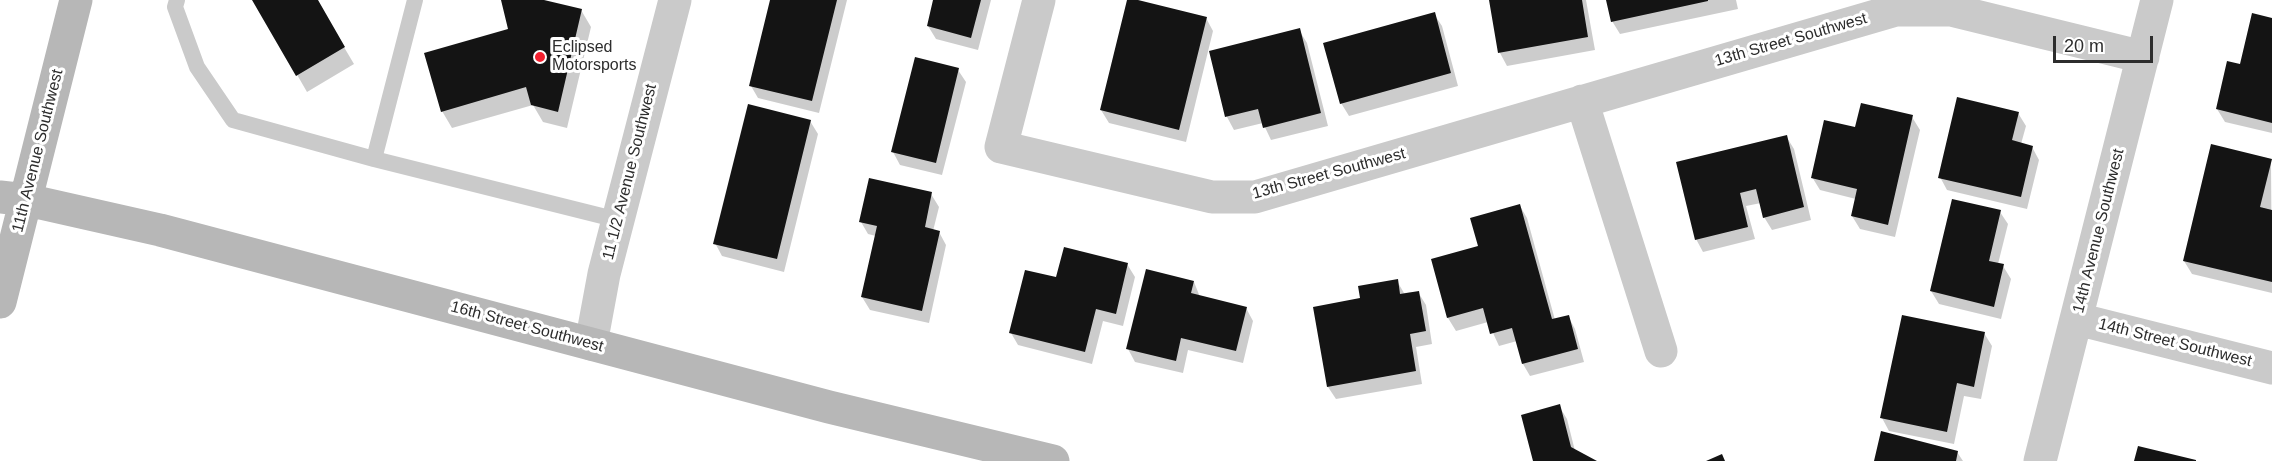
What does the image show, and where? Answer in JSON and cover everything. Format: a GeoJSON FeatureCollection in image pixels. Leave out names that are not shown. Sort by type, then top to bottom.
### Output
{"type":"FeatureCollection","features":[{"type":"Feature","properties":{"kind":"main road","name":"11th Avenue Southwest"},"geometry":{"type":"LineString","coordinates":[[0,302],[14,199],[76,0]]}},
{"type":"Feature","properties":{"kind":"main road","name":"16th Street Southwest"},"geometry":{"type":"LineString","coordinates":[[14,199],[160,230],[829,407],[1053,461]]}},
{"type":"Feature","properties":{"kind":"street","name":"13th Street Southwest"},"geometry":{"type":"LineString","coordinates":[[1039,0],[1001,147],[1212,197],[1255,197],[1896,10],[1951,10],[2143,57]]}},
{"type":"Feature","properties":{"kind":"street","name":"14th Avenue Southwest"},"geometry":{"type":"LineString","coordinates":[[2040,461],[2078,319],[2157,0]]}},
{"type":"Feature","properties":{"kind":"street","name":"11 1/2 Avenue Southwest"},"geometry":{"type":"LineString","coordinates":[[591,344],[669,1]]}},
{"type":"Feature","properties":{"kind":"street"},"geometry":{"type":"LineString","coordinates":[[1582,101],[1661,351]]}},
{"type":"Feature","properties":{"kind":"street","name":"14th Street Southwest"},"geometry":{"type":"LineString","coordinates":[[2078,319],[2272,368]]}},
{"type":"Feature","properties":{"kind":"lane"},"geometry":{"type":"LineString","coordinates":[[177,0],[175,7],[197,67],[233,120],[374,159],[618,220]]}},
{"type":"Feature","properties":{"kind":"lane"},"geometry":{"type":"LineString","coordinates":[[374,159],[415,0]]}},
{"type":"Feature","properties":{"kind":"building"},"geometry":{"type":"Polygon","coordinates":[[[252,0],[318,0],[345,47],[296,76],[252,0]]]}},
{"type":"Feature","properties":{"kind":"building"},"geometry":{"type":"Polygon","coordinates":[[[501,0],[544,0],[582,9],[558,112],[531,105],[526,87],[441,112],[424,53],[508,29],[501,0]]]}},
{"type":"Feature","properties":{"kind":"building"},"geometry":{"type":"Polygon","coordinates":[[[770,0],[837,0],[812,101],[749,86],[770,0]]]}},
{"type":"Feature","properties":{"kind":"building"},"geometry":{"type":"Polygon","coordinates":[[[933,0],[981,0],[971,38],[927,26],[933,0]]]}},
{"type":"Feature","properties":{"kind":"building"},"geometry":{"type":"Polygon","coordinates":[[[1127,0],[1138,0],[1207,17],[1179,130],[1100,110],[1127,0]]]}},
{"type":"Feature","properties":{"kind":"building"},"geometry":{"type":"Polygon","coordinates":[[[1489,0],[1582,0],[1588,37],[1498,53],[1489,0]]]}},
{"type":"Feature","properties":{"kind":"building"},"geometry":{"type":"Polygon","coordinates":[[[1606,0],[1708,0],[1708,1],[1611,22],[1606,0]]]}},
{"type":"Feature","properties":{"kind":"building"},"geometry":{"type":"Polygon","coordinates":[[[1435,12],[1451,73],[1340,104],[1323,43],[1435,12]]]}},
{"type":"Feature","properties":{"kind":"building"},"geometry":{"type":"Polygon","coordinates":[[[2252,13],[2272,18],[2272,123],[2216,109],[2227,61],[2240,64],[2252,13]]]}},
{"type":"Feature","properties":{"kind":"building"},"geometry":{"type":"Polygon","coordinates":[[[1300,28],[1321,113],[1263,128],[1258,109],[1225,117],[1209,51],[1300,28]]]}},
{"type":"Feature","properties":{"kind":"building"},"geometry":{"type":"Polygon","coordinates":[[[915,57],[959,68],[936,163],[891,152],[915,57]]]}},
{"type":"Feature","properties":{"kind":"building"},"geometry":{"type":"Polygon","coordinates":[[[1957,97],[2019,112],[2012,140],[2033,146],[2021,197],[1938,178],[1957,97]]]}},
{"type":"Feature","properties":{"kind":"building"},"geometry":{"type":"Polygon","coordinates":[[[1861,103],[1913,115],[1888,225],[1851,216],[1857,189],[1811,178],[1824,120],[1855,127],[1861,103]]]}},
{"type":"Feature","properties":{"kind":"building"},"geometry":{"type":"Polygon","coordinates":[[[748,104],[811,120],[777,259],[713,244],[748,104]]]}},
{"type":"Feature","properties":{"kind":"building"},"geometry":{"type":"Polygon","coordinates":[[[1787,135],[1804,207],[1763,218],[1756,189],[1740,193],[1748,227],[1695,240],[1676,162],[1787,135]]]}},
{"type":"Feature","properties":{"kind":"building"},"geometry":{"type":"Polygon","coordinates":[[[2211,144],[2272,159],[2260,207],[2272,210],[2272,282],[2183,261],[2211,144]]]}},
{"type":"Feature","properties":{"kind":"building"},"geometry":{"type":"Polygon","coordinates":[[[869,178],[932,192],[925,227],[940,231],[922,311],[861,297],[877,226],[859,222],[869,178]]]}},
{"type":"Feature","properties":{"kind":"building"},"geometry":{"type":"Polygon","coordinates":[[[1952,199],[2001,210],[1989,261],[2004,264],[1994,307],[1930,291],[1952,199]]]}},
{"type":"Feature","properties":{"kind":"building"},"geometry":{"type":"Polygon","coordinates":[[[1520,204],[1552,319],[1569,315],[1578,349],[1522,364],[1512,328],[1490,334],[1483,308],[1447,318],[1431,259],[1478,246],[1470,218],[1520,204]]]}},
{"type":"Feature","properties":{"kind":"building"},"geometry":{"type":"Polygon","coordinates":[[[1064,247],[1128,263],[1116,314],[1096,309],[1085,352],[1009,333],[1025,270],[1056,277],[1064,247]]]}},
{"type":"Feature","properties":{"kind":"building"},"geometry":{"type":"Polygon","coordinates":[[[1146,269],[1194,281],[1191,293],[1247,307],[1236,351],[1181,338],[1176,361],[1126,349],[1146,269]]]}},
{"type":"Feature","properties":{"kind":"building"},"geometry":{"type":"Polygon","coordinates":[[[1398,279],[1400,294],[1419,291],[1426,331],[1410,334],[1416,371],[1327,387],[1313,307],[1360,298],[1358,286],[1398,279]]]}},
{"type":"Feature","properties":{"kind":"building"},"geometry":{"type":"Polygon","coordinates":[[[1902,315],[1985,332],[1974,387],[1957,383],[1947,432],[1880,418],[1902,315]]]}},
{"type":"Feature","properties":{"kind":"building"},"geometry":{"type":"Polygon","coordinates":[[[1560,404],[1571,447],[1597,461],[1533,461],[1521,415],[1560,404]]]}},
{"type":"Feature","properties":{"kind":"building"},"geometry":{"type":"Polygon","coordinates":[[[1881,431],[1958,451],[1956,461],[1874,461],[1881,431]]]}},
{"type":"Feature","properties":{"kind":"building"},"geometry":{"type":"Polygon","coordinates":[[[2138,446],[2196,460],[2196,461],[2134,461],[2138,446]]]}},
{"type":"Feature","properties":{"kind":"building"},"geometry":{"type":"Polygon","coordinates":[[[1722,454],[1725,461],[1706,461],[1722,454]]]}},
{"type":"Feature","properties":{"kind":"place","name":"Eclipsed Motorsports"},"geometry":{"type":"Point","coordinates":[540,57]}}]}
